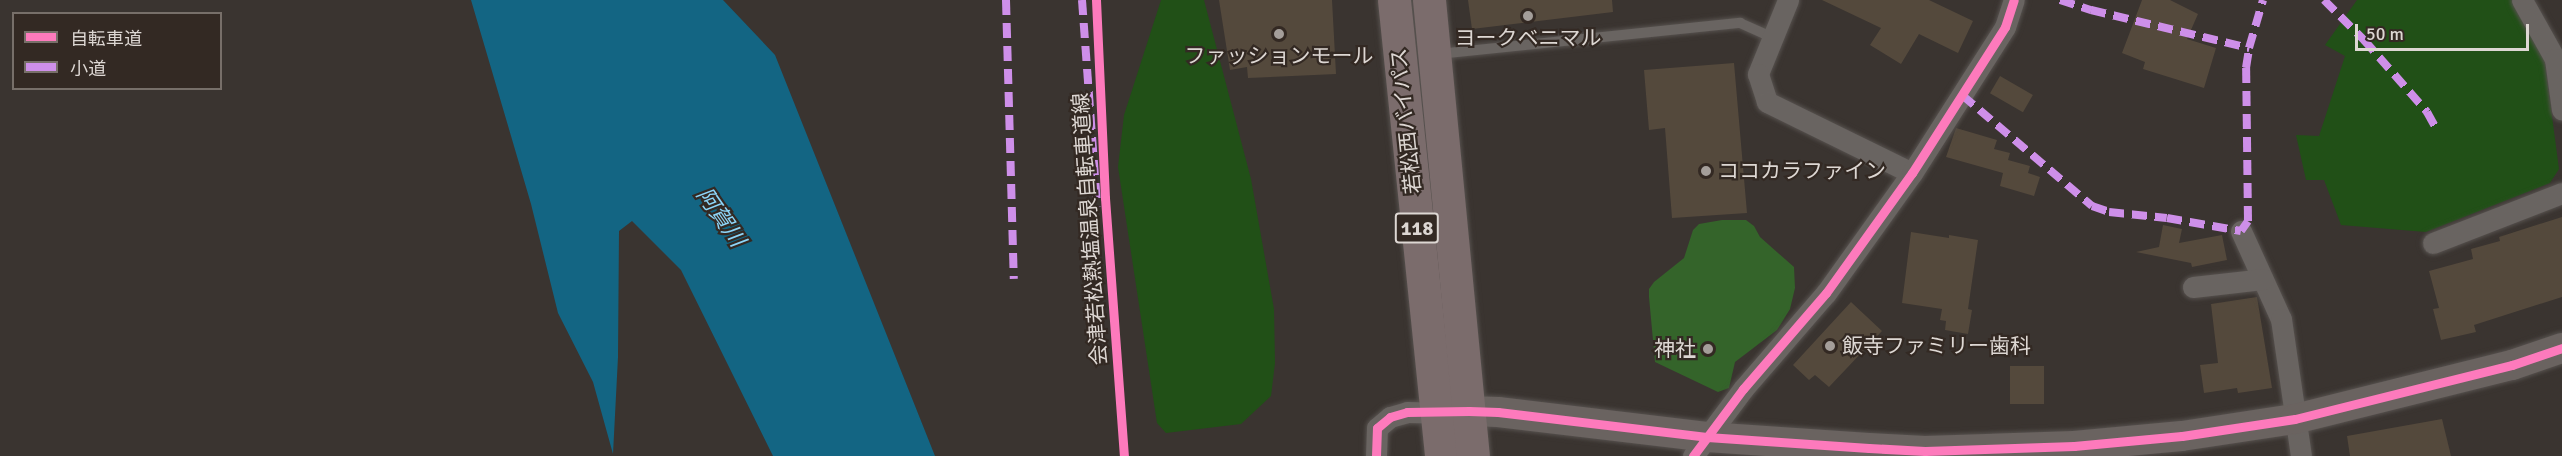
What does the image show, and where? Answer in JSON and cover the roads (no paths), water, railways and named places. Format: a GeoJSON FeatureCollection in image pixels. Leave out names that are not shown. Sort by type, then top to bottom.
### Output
{"type":"FeatureCollection","features":[{"type":"Feature","properties":{"kind":"highway","name":"若松西バイパス"},"geometry":{"type":"LineString","coordinates":[[1394,0],[1454,412],[1473,456]]}},
{"type":"Feature","properties":{"kind":"highway","name":"若松西バイパス"},"geometry":{"type":"LineString","coordinates":[[1429,0],[1454,412],[1441,456]]}},
{"type":"Feature","properties":{"kind":"street"},"geometry":{"type":"LineString","coordinates":[[1788,0],[1758,74],[1767,102],[1912,173]]}},
{"type":"Feature","properties":{"kind":"street"},"geometry":{"type":"LineString","coordinates":[[1700,446],[1743,389],[1826,293],[1912,173],[2004,27],[2014,0]]}},
{"type":"Feature","properties":{"kind":"street"},"geometry":{"type":"LineString","coordinates":[[2522,0],[2558,58],[2562,110]]}},
{"type":"Feature","properties":{"kind":"street"},"geometry":{"type":"LineString","coordinates":[[2433,243],[2562,192]]}},
{"type":"Feature","properties":{"kind":"street"},"geometry":{"type":"LineString","coordinates":[[2241,231],[2281,318],[2301,456]]}},
{"type":"Feature","properties":{"kind":"street"},"geometry":{"type":"LineString","coordinates":[[2193,287],[2263,279]]}},
{"type":"Feature","properties":{"kind":"street"},"geometry":{"type":"LineString","coordinates":[[1376,456],[1377,428],[1390,417],[1407,412],[1498,412],[1700,446],[1869,452],[2074,446],[2182,435],[2295,419],[2512,365],[2562,348]]}},
{"type":"Feature","properties":{"kind":"lane"},"geometry":{"type":"LineString","coordinates":[[1434,54],[1740,23],[1773,38]]}},
{"type":"Feature","properties":{"kind":"water","name":"阿賀川"},"geometry":{"type":"Polygon","coordinates":[[[471,0],[723,0],[775,55],[935,456],[773,456],[681,270],[632,221],[619,231],[618,357],[613,454],[593,382],[558,313],[531,204],[471,0]]]}},
{"type":"Feature","properties":{"kind":"place","name":"ヨークベニマル"},"geometry":{"type":"Point","coordinates":[1528,16]}},
{"type":"Feature","properties":{"kind":"place","name":"ファッションモール"},"geometry":{"type":"Point","coordinates":[1279,34]}},
{"type":"Feature","properties":{"kind":"place","name":"ココカラファイン"},"geometry":{"type":"Point","coordinates":[1706,171]}},
{"type":"Feature","properties":{"kind":"place","name":"飯寺ファミリー歯科"},"geometry":{"type":"Point","coordinates":[1830,346]}},
{"type":"Feature","properties":{"kind":"place","name":"神社"},"geometry":{"type":"Point","coordinates":[1708,349]}}]}
